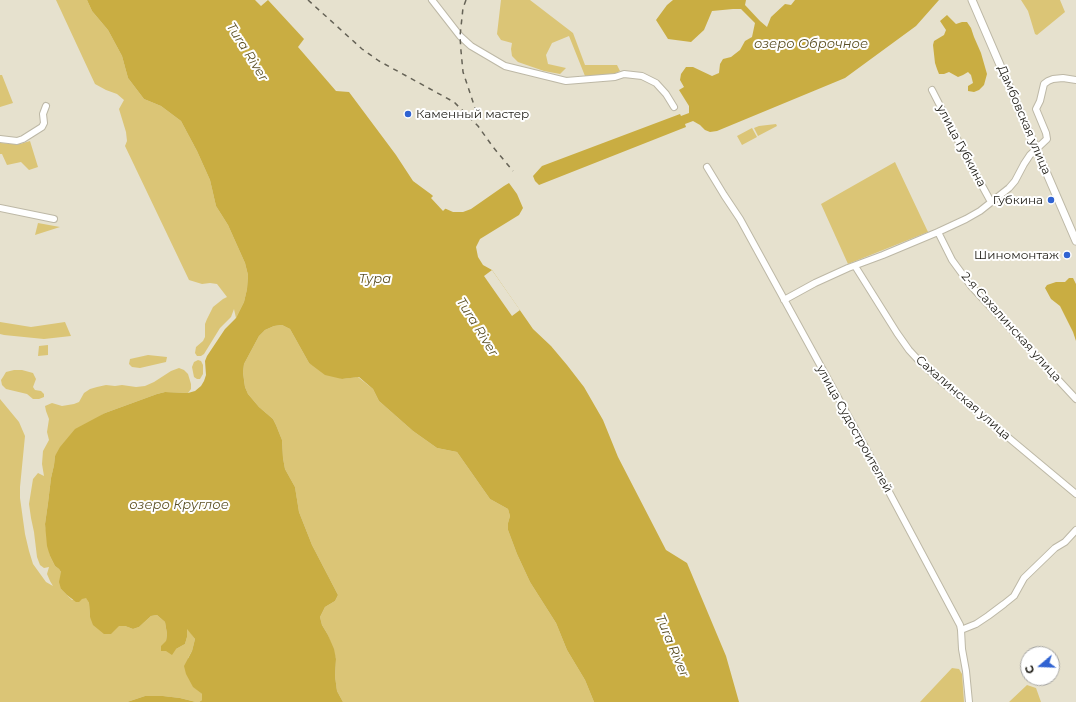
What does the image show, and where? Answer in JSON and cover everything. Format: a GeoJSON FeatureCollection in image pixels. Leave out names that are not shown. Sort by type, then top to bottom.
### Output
{"type":"FeatureCollection","features":[{"type":"Feature","properties":{"kind":"main road","name":"Дамбовская улица"},"geometry":{"type":"LineString","coordinates":[[972,0],[1076,241]]}},
{"type":"Feature","properties":{"kind":"street"},"geometry":{"type":"LineString","coordinates":[[432,0],[460,36],[471,46],[506,66],[566,81],[614,77],[624,74],[642,76],[656,83],[666,94],[674,107]]}},
{"type":"Feature","properties":{"kind":"street","name":"улица Губкина"},"geometry":{"type":"LineString","coordinates":[[784,300],[815,283],[848,268],[938,232],[980,211],[1009,188],[1015,181],[1024,164],[1036,149],[1047,139],[1036,109],[1040,101],[1044,84],[1053,79],[1063,78],[1076,80]]}},
{"type":"Feature","properties":{"kind":"street","name":"улица Губкина"},"geometry":{"type":"LineString","coordinates":[[932,90],[991,202]]}},
{"type":"Feature","properties":{"kind":"street"},"geometry":{"type":"LineString","coordinates":[[0,139],[18,141],[42,127],[44,123],[43,114],[46,106]]}},
{"type":"Feature","properties":{"kind":"street","name":"улица Судостроителей"},"geometry":{"type":"LineString","coordinates":[[707,167],[740,219],[960,625],[962,630],[962,649],[969,702]]}},
{"type":"Feature","properties":{"kind":"street"},"geometry":{"type":"LineString","coordinates":[[0,208],[54,219]]}},
{"type":"Feature","properties":{"kind":"street","name":"2-я Сахалинская улица"},"geometry":{"type":"LineString","coordinates":[[938,232],[952,260],[971,286],[1076,399]]}},
{"type":"Feature","properties":{"kind":"street","name":"Сахалинская улица"},"geometry":{"type":"LineString","coordinates":[[855,266],[909,350],[943,383],[1076,494]]}},
{"type":"Feature","properties":{"kind":"street"},"geometry":{"type":"LineString","coordinates":[[962,630],[976,624],[1014,596],[1024,578],[1055,548],[1066,542],[1076,530]]}},
{"type":"Feature","properties":{"kind":"shaded area"},"geometry":{"type":"Polygon","coordinates":[[[56,0],[87,0],[92,11],[108,30],[122,56],[128,78],[144,99],[161,106],[181,121],[210,180],[216,206],[228,225],[245,263],[248,275],[244,302],[236,318],[234,309],[231,317],[220,328],[204,354],[201,356],[197,356],[195,353],[196,347],[205,337],[205,324],[207,319],[213,307],[227,297],[217,284],[202,284],[189,280],[125,146],[127,141],[126,132],[119,109],[124,100],[117,94],[95,84],[56,0]]]}},
{"type":"Feature","properties":{"kind":"shaded area"},"geometry":{"type":"Polygon","coordinates":[[[501,0],[530,0],[573,33],[585,65],[617,65],[620,71],[614,74],[585,76],[569,36],[552,43],[546,55],[548,64],[566,68],[560,74],[544,71],[518,62],[512,56],[512,43],[501,40],[497,34],[501,0]]]}},
{"type":"Feature","properties":{"kind":"shaded area"},"geometry":{"type":"Polygon","coordinates":[[[1021,0],[1060,0],[1065,12],[1037,35],[1035,34],[1028,11],[1021,0]]]}},
{"type":"Feature","properties":{"kind":"shaded area"},"geometry":{"type":"Polygon","coordinates":[[[0,75],[2,75],[13,103],[0,107],[0,75]]]}},
{"type":"Feature","properties":{"kind":"shaded area"},"geometry":{"type":"Polygon","coordinates":[[[776,124],[777,126],[758,136],[754,128],[759,126],[776,124]]]}},
{"type":"Feature","properties":{"kind":"shaded area"},"geometry":{"type":"Polygon","coordinates":[[[752,128],[757,137],[742,145],[737,136],[752,128]]]}},
{"type":"Feature","properties":{"kind":"shaded area"},"geometry":{"type":"Polygon","coordinates":[[[30,141],[38,167],[29,170],[21,162],[7,165],[2,154],[0,154],[0,143],[20,144],[30,141]]]}},
{"type":"Feature","properties":{"kind":"shaded area"},"geometry":{"type":"Polygon","coordinates":[[[895,162],[928,232],[848,264],[821,204],[895,162]]]}},
{"type":"Feature","properties":{"kind":"shaded area"},"geometry":{"type":"Polygon","coordinates":[[[38,223],[60,227],[35,235],[38,223]]]}},
{"type":"Feature","properties":{"kind":"shaded area"},"geometry":{"type":"Polygon","coordinates":[[[0,322],[31,327],[65,322],[71,336],[44,339],[4,335],[0,334],[0,322]]]}},
{"type":"Feature","properties":{"kind":"shaded area"},"geometry":{"type":"Polygon","coordinates":[[[282,325],[290,329],[309,363],[342,379],[358,377],[373,389],[379,401],[413,431],[437,448],[457,452],[490,499],[508,509],[510,516],[508,530],[517,554],[530,582],[556,623],[567,650],[585,680],[594,702],[343,702],[337,691],[335,676],[336,659],[320,617],[325,607],[335,601],[338,595],[312,545],[299,512],[295,487],[285,469],[282,440],[276,425],[273,419],[259,407],[248,394],[245,387],[243,372],[244,364],[259,336],[265,330],[274,326],[282,325]]]}},
{"type":"Feature","properties":{"kind":"shaded area"},"geometry":{"type":"Polygon","coordinates":[[[48,345],[48,355],[38,356],[39,346],[48,345]]]}},
{"type":"Feature","properties":{"kind":"shaded area"},"geometry":{"type":"Polygon","coordinates":[[[148,355],[167,357],[166,362],[140,368],[132,367],[129,364],[130,359],[148,355]]]}},
{"type":"Feature","properties":{"kind":"shaded area"},"geometry":{"type":"Polygon","coordinates":[[[198,360],[201,361],[203,365],[203,374],[200,379],[194,377],[192,367],[194,362],[198,360]]]}},
{"type":"Feature","properties":{"kind":"shaded area"},"geometry":{"type":"Polygon","coordinates":[[[179,368],[188,374],[191,389],[188,393],[165,392],[105,413],[96,419],[55,456],[45,524],[50,556],[55,566],[61,572],[61,589],[72,600],[86,597],[89,603],[90,617],[133,629],[139,627],[151,616],[157,615],[165,622],[167,634],[166,641],[176,649],[185,644],[187,628],[195,639],[192,651],[188,658],[193,686],[202,694],[202,700],[196,702],[163,696],[145,696],[127,702],[0,702],[0,399],[19,422],[25,436],[20,498],[25,534],[33,564],[46,582],[53,586],[47,574],[49,567],[44,568],[40,565],[37,557],[29,504],[33,479],[38,473],[44,476],[42,464],[43,451],[49,440],[47,432],[49,419],[45,406],[52,403],[62,406],[74,404],[79,402],[84,393],[90,389],[106,385],[136,387],[145,386],[179,368]]]}},
{"type":"Feature","properties":{"kind":"shaded area"},"geometry":{"type":"Polygon","coordinates":[[[22,370],[33,373],[36,379],[33,387],[35,390],[41,391],[44,394],[44,397],[33,399],[27,394],[6,389],[2,385],[1,380],[6,372],[22,370]]]}},
{"type":"Feature","properties":{"kind":"shaded area"},"geometry":{"type":"Polygon","coordinates":[[[952,668],[959,669],[962,674],[964,702],[920,702],[952,668]]]}},
{"type":"Feature","properties":{"kind":"shaded area"},"geometry":{"type":"Polygon","coordinates":[[[1026,686],[1030,686],[1036,688],[1041,702],[1009,702],[1026,686]]]}},
{"type":"Feature","properties":{"kind":"water","name":"Тура"},"geometry":{"type":"Polygon","coordinates":[[[87,0],[255,0],[261,6],[268,0],[304,39],[298,47],[336,91],[349,92],[396,155],[413,181],[432,195],[444,208],[453,212],[463,212],[471,209],[509,183],[517,194],[523,208],[519,215],[480,239],[476,247],[478,257],[483,265],[492,270],[533,329],[551,346],[584,387],[603,420],[618,457],[666,550],[687,563],[726,656],[739,702],[594,702],[585,680],[567,650],[556,623],[530,582],[517,554],[508,530],[510,516],[508,509],[490,499],[457,452],[437,448],[413,431],[379,401],[373,389],[359,377],[342,379],[325,375],[309,363],[290,329],[282,325],[274,326],[265,330],[259,336],[244,364],[243,372],[245,387],[248,394],[259,407],[273,419],[276,425],[282,440],[285,469],[295,487],[299,512],[312,545],[338,595],[335,601],[325,607],[320,617],[322,625],[334,649],[336,659],[335,676],[337,691],[343,702],[199,702],[202,700],[202,694],[193,687],[186,674],[184,666],[192,651],[195,639],[187,629],[185,644],[176,649],[172,655],[166,651],[161,651],[161,646],[166,641],[167,634],[165,622],[157,615],[151,616],[139,627],[133,629],[125,626],[119,626],[111,634],[104,634],[93,625],[90,617],[89,603],[86,598],[76,602],[61,589],[59,582],[61,572],[55,566],[47,546],[45,524],[55,456],[60,447],[75,429],[105,413],[157,394],[165,392],[188,393],[195,391],[201,386],[206,375],[205,361],[207,356],[225,329],[236,318],[244,302],[248,275],[245,263],[228,225],[216,206],[210,180],[181,121],[161,106],[144,99],[128,78],[122,56],[108,30],[92,11],[87,0]]]}},
{"type":"Feature","properties":{"kind":"water","name":"озеро Оброчное"},"geometry":{"type":"Polygon","coordinates":[[[673,0],[746,0],[745,5],[767,27],[771,17],[785,4],[791,5],[795,0],[939,0],[916,26],[845,78],[717,131],[710,132],[705,130],[693,121],[685,124],[686,127],[539,185],[533,176],[542,166],[680,114],[681,116],[689,113],[689,106],[679,90],[684,87],[680,80],[681,74],[686,67],[693,67],[712,76],[719,73],[720,64],[723,59],[731,57],[740,50],[745,41],[752,37],[755,23],[741,9],[733,9],[712,11],[704,30],[691,42],[668,39],[656,20],[667,5],[673,0]]]}},
{"type":"Feature","properties":{"kind":"water"},"geometry":{"type":"Polygon","coordinates":[[[947,15],[956,24],[967,22],[981,53],[987,74],[984,85],[979,90],[974,92],[968,91],[968,86],[973,83],[971,75],[968,72],[958,77],[949,72],[939,74],[937,69],[933,45],[934,41],[944,35],[946,30],[940,21],[947,15]]]}},
{"type":"Feature","properties":{"kind":"water"},"geometry":{"type":"Polygon","coordinates":[[[1069,278],[1073,278],[1076,284],[1076,341],[1060,306],[1051,299],[1045,288],[1047,285],[1056,282],[1065,282],[1069,278]]]}},
{"type":"Feature","properties":{"kind":"water"},"geometry":{"type":"Polygon","coordinates":[[[145,696],[180,698],[196,702],[127,702],[145,696]]]}},
{"type":"Feature","properties":{"kind":"pier"},"geometry":{"type":"Polygon","coordinates":[[[434,195],[447,207],[443,211],[431,198],[434,195]]]}},
{"type":"Feature","properties":{"kind":"pier"},"geometry":{"type":"Polygon","coordinates":[[[492,270],[520,310],[512,316],[484,276],[492,270]]]}},
{"type":"Feature","properties":{"kind":"railway"},"geometry":{"type":"LineString","coordinates":[[308,0],[362,49],[379,61],[454,102],[478,126],[513,171]]}},
{"type":"Feature","properties":{"kind":"railway"},"geometry":{"type":"LineString","coordinates":[[466,0],[463,8],[460,36],[461,51],[463,72],[475,108]]}},
{"type":"Feature","properties":{"kind":"place","name":"Каменный мастер"},"geometry":{"type":"Point","coordinates":[408,114]}},
{"type":"Feature","properties":{"kind":"place","name":"Губкина"},"geometry":{"type":"Point","coordinates":[1051,200]}},
{"type":"Feature","properties":{"kind":"place","name":"Шиномонтаж"},"geometry":{"type":"Point","coordinates":[1067,255]}},
{"type":"Feature","properties":{"kind":"water label","name":"Tura River"},"geometry":{"type":"Point","coordinates":[247,52]}},
{"type":"Feature","properties":{"kind":"water label","name":"Tura River"},"geometry":{"type":"Point","coordinates":[477,327]}},
{"type":"Feature","properties":{"kind":"water label","name":"озеро Круглое"},"geometry":{"type":"Point","coordinates":[179,505]}},
{"type":"Feature","properties":{"kind":"water label","name":"Tura River"},"geometry":{"type":"Point","coordinates":[672,646]}}]}
